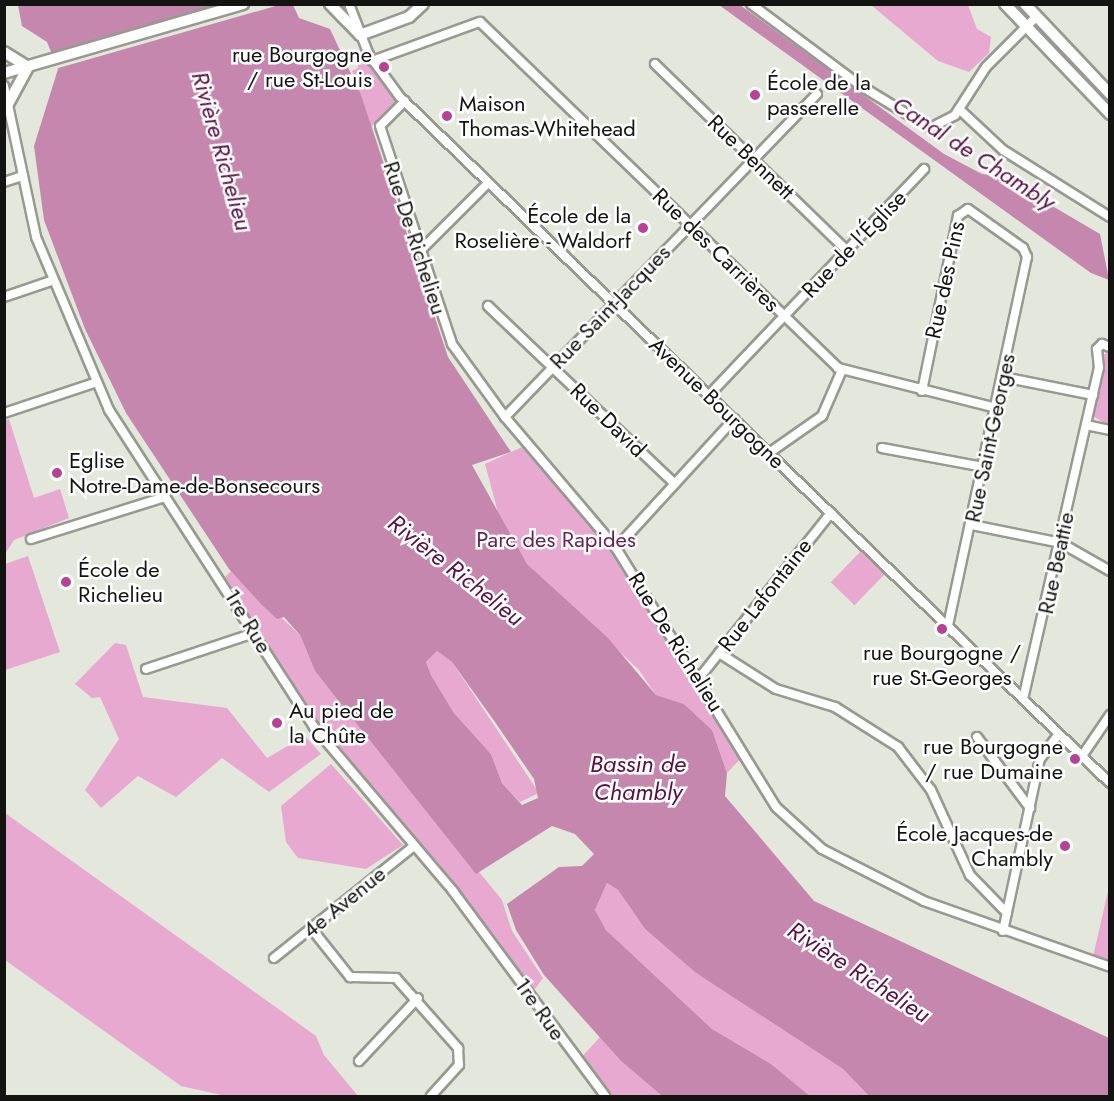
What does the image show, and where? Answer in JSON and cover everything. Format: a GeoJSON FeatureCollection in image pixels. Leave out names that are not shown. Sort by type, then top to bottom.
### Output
{"type":"FeatureCollection","features":[{"type":"Feature","properties":{"kind":"main road"},"geometry":{"type":"LineString","coordinates":[[4,74],[243,4]]}},
{"type":"Feature","properties":{"kind":"main road"},"geometry":{"type":"LineString","coordinates":[[330,4],[360,34],[409,16],[423,4]]}},
{"type":"Feature","properties":{"kind":"main road"},"geometry":{"type":"LineString","coordinates":[[1005,4],[1028,25],[1110,114]]}},
{"type":"Feature","properties":{"kind":"main road"},"geometry":{"type":"LineString","coordinates":[[1025,4],[1110,94]]}},
{"type":"Feature","properties":{"kind":"main road"},"geometry":{"type":"LineString","coordinates":[[4,52],[28,67]]}},
{"type":"Feature","properties":{"kind":"main road"},"geometry":{"type":"LineString","coordinates":[[7,99],[28,67]]}},
{"type":"Feature","properties":{"kind":"street","name":"Avenue Bourgogne"},"geometry":{"type":"LineString","coordinates":[[349,4],[372,61],[405,101],[1110,783]]}},
{"type":"Feature","properties":{"kind":"street"},"geometry":{"type":"LineString","coordinates":[[751,4],[918,124],[936,127],[959,109],[986,68],[1037,16]]}},
{"type":"Feature","properties":{"kind":"street","name":"Rue des Carrières"},"geometry":{"type":"LineString","coordinates":[[372,61],[477,21],[842,370],[996,408]]}},
{"type":"Feature","properties":{"kind":"street","name":"Rue Bennett"},"geometry":{"type":"LineString","coordinates":[[655,64],[847,251]]}},
{"type":"Feature","properties":{"kind":"street","name":"1re Rue"},"geometry":{"type":"LineString","coordinates":[[4,86],[23,176],[51,281],[94,383],[314,727],[414,846],[605,1096]]}},
{"type":"Feature","properties":{"kind":"street","name":"Rue Saint-Jacques"},"geometry":{"type":"LineString","coordinates":[[505,417],[817,94]]}},
{"type":"Feature","properties":{"kind":"street","name":"Rue De Richelieu"},"geometry":{"type":"LineString","coordinates":[[405,101],[380,126],[419,252],[452,344],[505,417],[616,548],[700,677],[766,792],[809,839],[924,902],[1110,967]]}},
{"type":"Feature","properties":{"kind":"street"},"geometry":{"type":"LineString","coordinates":[[959,109],[1003,150],[1110,217]]}},
{"type":"Feature","properties":{"kind":"street","name":"Rue de l'Église"},"geometry":{"type":"LineString","coordinates":[[709,395],[924,169]]}},
{"type":"Feature","properties":{"kind":"street"},"geometry":{"type":"LineString","coordinates":[[4,182],[23,176]]}},
{"type":"Feature","properties":{"kind":"street"},"geometry":{"type":"LineString","coordinates":[[419,252],[488,183]]}},
{"type":"Feature","properties":{"kind":"street","name":"Rue des Pins"},"geometry":{"type":"LineString","coordinates":[[922,391],[960,212],[972,211],[1025,250]]}},
{"type":"Feature","properties":{"kind":"street","name":"Rue Saint-Georges"},"geometry":{"type":"LineString","coordinates":[[948,626],[1003,377],[1025,250]]}},
{"type":"Feature","properties":{"kind":"street"},"geometry":{"type":"LineString","coordinates":[[4,297],[51,281]]}},
{"type":"Feature","properties":{"kind":"street","name":"Rue David"},"geometry":{"type":"LineString","coordinates":[[488,306],[675,484]]}},
{"type":"Feature","properties":{"kind":"street","name":"Rue Beattie"},"geometry":{"type":"LineString","coordinates":[[1023,699],[1061,543],[1093,394],[1098,347],[1110,347]]}},
{"type":"Feature","properties":{"kind":"street"},"geometry":{"type":"LineString","coordinates":[[769,453],[822,416],[842,370]]}},
{"type":"Feature","properties":{"kind":"street"},"geometry":{"type":"LineString","coordinates":[[1003,377],[1093,394]]}},
{"type":"Feature","properties":{"kind":"street"},"geometry":{"type":"LineString","coordinates":[[5,410],[94,383]]}},
{"type":"Feature","properties":{"kind":"street"},"geometry":{"type":"LineString","coordinates":[[616,548],[734,419]]}},
{"type":"Feature","properties":{"kind":"street"},"geometry":{"type":"LineString","coordinates":[[1086,426],[1110,430]]}},
{"type":"Feature","properties":{"kind":"street"},"geometry":{"type":"LineString","coordinates":[[882,448],[984,467]]}},
{"type":"Feature","properties":{"kind":"street"},"geometry":{"type":"LineString","coordinates":[[31,539],[165,497]]}},
{"type":"Feature","properties":{"kind":"street","name":"Rue Lafontaine"},"geometry":{"type":"LineString","coordinates":[[700,677],[831,513]]}},
{"type":"Feature","properties":{"kind":"street"},"geometry":{"type":"LineString","coordinates":[[972,525],[1061,543],[1110,571]]}},
{"type":"Feature","properties":{"kind":"street"},"geometry":{"type":"LineString","coordinates":[[146,669],[254,633]]}},
{"type":"Feature","properties":{"kind":"street"},"geometry":{"type":"LineString","coordinates":[[719,653],[776,689],[835,707],[898,747],[931,789],[970,874],[1007,913]]}},
{"type":"Feature","properties":{"kind":"street"},"geometry":{"type":"LineString","coordinates":[[1082,756],[1110,715]]}},
{"type":"Feature","properties":{"kind":"street"},"geometry":{"type":"LineString","coordinates":[[1003,931],[1041,754],[1059,734]]}},
{"type":"Feature","properties":{"kind":"street"},"geometry":{"type":"LineString","coordinates":[[977,737],[1030,808]]}},
{"type":"Feature","properties":{"kind":"street","name":"4e Avenue"},"geometry":{"type":"LineString","coordinates":[[274,958],[414,846]]}},
{"type":"Feature","properties":{"kind":"street"},"geometry":{"type":"LineString","coordinates":[[311,928],[350,977],[360,981],[389,975],[418,998],[460,1059],[431,1096]]}},
{"type":"Feature","properties":{"kind":"street"},"geometry":{"type":"LineString","coordinates":[[359,1061],[418,998]]}},
{"type":"Feature","properties":{"kind":"green space"},"geometry":{"type":"Polygon","coordinates":[[[871,5],[968,5],[977,29],[991,37],[989,53],[969,72],[938,61],[871,5]]]}},
{"type":"Feature","properties":{"kind":"green space"},"geometry":{"type":"Polygon","coordinates":[[[359,50],[396,101],[371,127],[352,71],[358,68],[359,50]]]}},
{"type":"Feature","properties":{"kind":"green space"},"geometry":{"type":"Polygon","coordinates":[[[1110,352],[1109,426],[1093,416],[1103,355],[1110,352]]]}},
{"type":"Feature","properties":{"kind":"green space"},"geometry":{"type":"Polygon","coordinates":[[[9,419],[34,498],[60,489],[69,518],[14,540],[5,554],[4,421],[9,419]]]}},
{"type":"Feature","properties":{"kind":"green space","name":"Parc des Rapides"},"geometry":{"type":"Polygon","coordinates":[[[522,447],[618,556],[742,757],[727,773],[712,730],[684,704],[656,695],[639,670],[527,564],[500,520],[485,464],[522,447]]]}},
{"type":"Feature","properties":{"kind":"green space"},"geometry":{"type":"Polygon","coordinates":[[[862,550],[886,573],[854,605],[831,582],[862,550]]]}},
{"type":"Feature","properties":{"kind":"green space"},"geometry":{"type":"Polygon","coordinates":[[[28,556],[60,652],[5,670],[5,564],[28,556]]]}},
{"type":"Feature","properties":{"kind":"green space"},"geometry":{"type":"Polygon","coordinates":[[[231,571],[300,635],[315,671],[502,900],[512,931],[543,978],[534,990],[458,891],[335,752],[254,633],[255,626],[225,577],[231,571]]]}},
{"type":"Feature","properties":{"kind":"green space"},"geometry":{"type":"Polygon","coordinates":[[[115,643],[126,645],[143,697],[227,708],[267,758],[305,736],[321,754],[269,792],[222,758],[176,797],[138,776],[101,808],[85,790],[119,739],[100,697],[92,698],[75,684],[115,643]]]}},
{"type":"Feature","properties":{"kind":"green space"},"geometry":{"type":"Polygon","coordinates":[[[437,651],[452,662],[539,793],[520,802],[502,783],[491,754],[454,713],[431,675],[426,662],[437,651]]]}},
{"type":"Feature","properties":{"kind":"green space"},"geometry":{"type":"Polygon","coordinates":[[[331,764],[403,845],[366,869],[298,858],[286,842],[281,806],[331,764]]]}},
{"type":"Feature","properties":{"kind":"green space"},"geometry":{"type":"Polygon","coordinates":[[[5,813],[316,1036],[324,1055],[358,1096],[226,1096],[181,1086],[5,960],[5,813]]]}},
{"type":"Feature","properties":{"kind":"green space"},"geometry":{"type":"Polygon","coordinates":[[[607,883],[618,890],[645,929],[696,973],[843,1069],[869,1096],[810,1096],[771,1064],[712,1029],[606,930],[595,910],[607,883]]]}},
{"type":"Feature","properties":{"kind":"green space"},"geometry":{"type":"Polygon","coordinates":[[[1109,887],[1109,967],[1092,961],[1109,887]]]}},
{"type":"Feature","properties":{"kind":"green space"},"geometry":{"type":"Polygon","coordinates":[[[600,1037],[621,1061],[662,1096],[605,1096],[577,1062],[600,1037]]]}},
{"type":"Feature","properties":{"kind":"water"},"geometry":{"type":"Polygon","coordinates":[[[18,5],[293,5],[299,18],[330,29],[361,95],[448,357],[511,452],[472,465],[527,564],[608,638],[656,695],[684,704],[712,730],[727,773],[725,796],[814,901],[1109,1038],[1109,1096],[869,1096],[843,1069],[696,973],[645,929],[618,890],[607,883],[595,910],[606,930],[712,1029],[771,1064],[810,1096],[662,1096],[621,1061],[544,975],[516,930],[507,904],[559,867],[582,866],[594,854],[575,834],[552,826],[476,874],[315,671],[300,635],[284,617],[277,619],[263,606],[229,569],[126,413],[85,329],[44,220],[34,146],[58,69],[47,42],[22,26],[18,5]],[[437,651],[426,662],[431,675],[454,713],[491,754],[502,783],[522,805],[538,798],[534,779],[452,662],[437,651]]]}},
{"type":"Feature","properties":{"kind":"water"},"geometry":{"type":"Polygon","coordinates":[[[719,5],[740,5],[944,154],[982,174],[1001,176],[1100,234],[1109,280],[1091,273],[719,5]]]}},
{"type":"Feature","properties":{"kind":"pier"},"geometry":{"type":"Polygon","coordinates":[[[216,5],[279,5],[55,69],[50,53],[216,5]]]}},
{"type":"Feature","properties":{"kind":"place","name":"rue Bourgogne / rue St-Louis"},"geometry":{"type":"Point","coordinates":[384,67]}},
{"type":"Feature","properties":{"kind":"place","name":"École de la passerelle"},"geometry":{"type":"Point","coordinates":[755,95]}},
{"type":"Feature","properties":{"kind":"place","name":"Maison Thomas-Whitehead"},"geometry":{"type":"Point","coordinates":[447,116]}},
{"type":"Feature","properties":{"kind":"place","name":"École de la Roselière - Waldorf"},"geometry":{"type":"Point","coordinates":[643,228]}},
{"type":"Feature","properties":{"kind":"place","name":"Eglise Notre-Dame-de-Bonsecours"},"geometry":{"type":"Point","coordinates":[57,473]}},
{"type":"Feature","properties":{"kind":"place","name":"École de Richelieu"},"geometry":{"type":"Point","coordinates":[66,582]}},
{"type":"Feature","properties":{"kind":"place","name":"rue Bourgogne / rue St-Georges"},"geometry":{"type":"Point","coordinates":[942,629]}},
{"type":"Feature","properties":{"kind":"place","name":"Au pied de la Chûte"},"geometry":{"type":"Point","coordinates":[277,723]}},
{"type":"Feature","properties":{"kind":"place","name":"rue Bourgogne / rue Dumaine"},"geometry":{"type":"Point","coordinates":[1075,759]}},
{"type":"Feature","properties":{"kind":"place","name":"École Jacques-de Chambly"},"geometry":{"type":"Point","coordinates":[1065,846]}},
{"type":"Feature","properties":{"kind":"water label","name":"Rivière Richelieu"},"geometry":{"type":"Point","coordinates":[222,151]}},
{"type":"Feature","properties":{"kind":"water label","name":"Canal de Chambly"},"geometry":{"type":"Point","coordinates":[974,153]}},
{"type":"Feature","properties":{"kind":"water label","name":"Rivière Richelieu"},"geometry":{"type":"Point","coordinates":[456,570]}},
{"type":"Feature","properties":{"kind":"water label","name":"Bassin de Chambly"},"geometry":{"type":"Point","coordinates":[638,778]}},
{"type":"Feature","properties":{"kind":"water label","name":"Rivière Richelieu"},"geometry":{"type":"Point","coordinates":[859,972]}}]}
